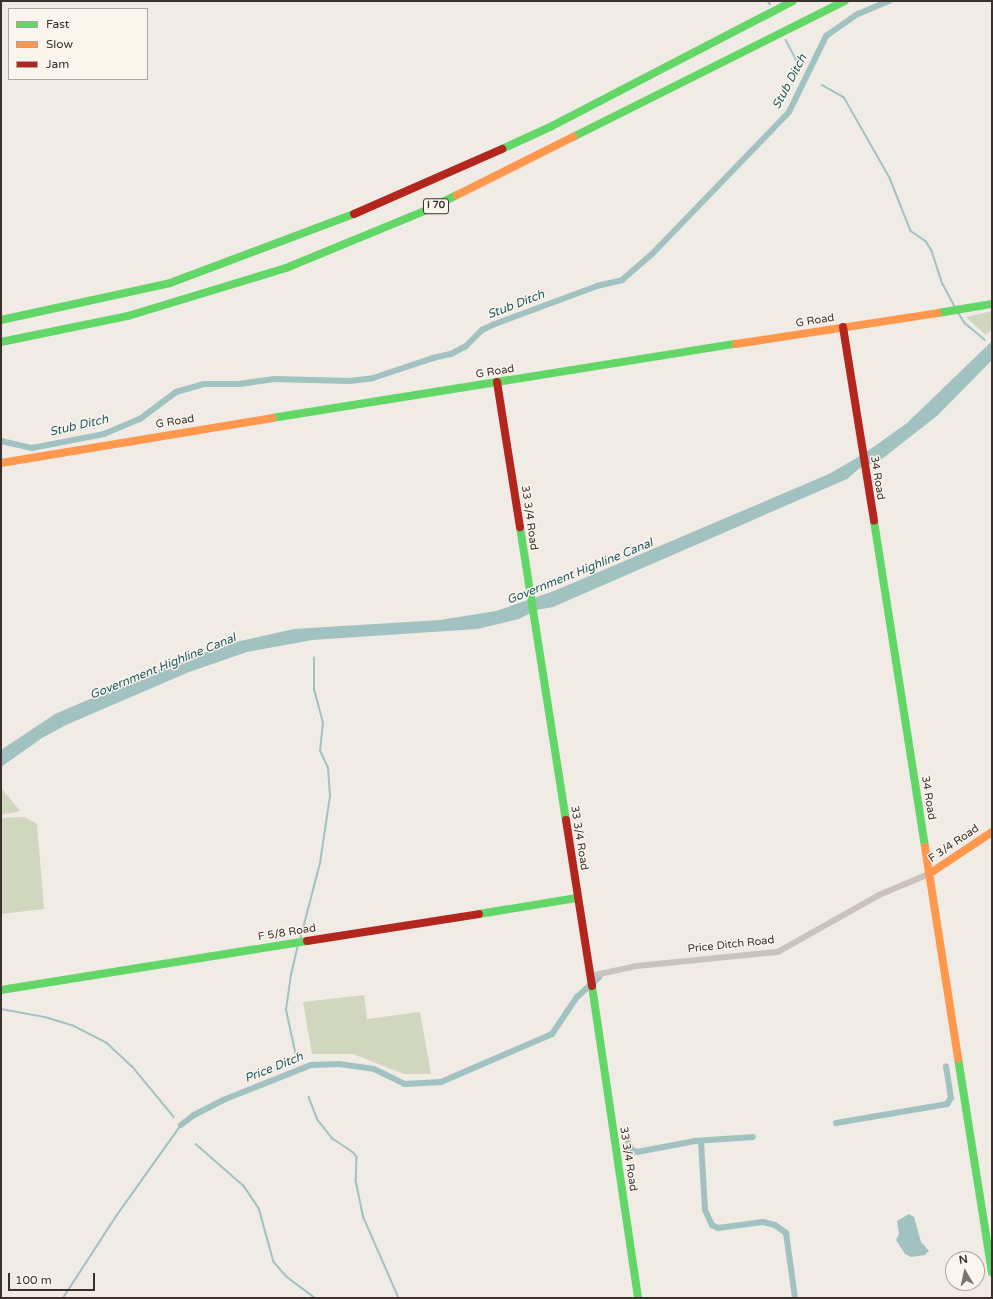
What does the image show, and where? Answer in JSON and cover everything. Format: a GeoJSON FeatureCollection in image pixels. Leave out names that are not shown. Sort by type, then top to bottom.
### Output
{"type":"FeatureCollection","features":[{"type":"Feature","properties":{"kind":"main road","name":"I 70"},"geometry":{"type":"LineString","coordinates":[[1,320],[170,283],[371,208],[552,126],[793,1]]}},
{"type":"Feature","properties":{"kind":"main road","name":"I 70"},"geometry":{"type":"LineString","coordinates":[[1,342],[128,316],[179,302],[286,268],[335,249],[427,210],[845,1]]}},
{"type":"Feature","properties":{"kind":"main road","name":"G Road"},"geometry":{"type":"LineString","coordinates":[[1,463],[497,382],[992,304]]}},
{"type":"Feature","properties":{"kind":"main road","name":"34 Road"},"geometry":{"type":"LineString","coordinates":[[844,328],[862,455],[992,1272]]}},
{"type":"Feature","properties":{"kind":"main road","name":"33 3/4 Road"},"geometry":{"type":"LineString","coordinates":[[497,382],[590,976],[638,1298]]}},
{"type":"Feature","properties":{"kind":"main road","name":"F 3/4 Road"},"geometry":{"type":"LineString","coordinates":[[929,874],[992,832]]}},
{"type":"Feature","properties":{"kind":"main road","name":"F 5/8 Road"},"geometry":{"type":"LineString","coordinates":[[1,990],[577,898]]}},
{"type":"Feature","properties":{"kind":"street","name":"Price Ditch Road"},"geometry":{"type":"LineString","coordinates":[[590,976],[637,966],[778,952],[879,895],[929,874]]}},
{"type":"Feature","properties":{"kind":"green space"},"geometry":{"type":"Polygon","coordinates":[[[992,311],[992,329],[986,335],[966,317],[992,311]]]}},
{"type":"Feature","properties":{"kind":"green space"},"geometry":{"type":"Polygon","coordinates":[[[1,788],[20,811],[1,815],[1,788]]]}},
{"type":"Feature","properties":{"kind":"green space"},"geometry":{"type":"Polygon","coordinates":[[[24,817],[37,824],[44,909],[1,914],[1,818],[24,817]]]}},
{"type":"Feature","properties":{"kind":"green space"},"geometry":{"type":"Polygon","coordinates":[[[364,995],[367,1019],[420,1012],[431,1074],[404,1074],[353,1054],[312,1054],[303,1002],[364,995]]]}},
{"type":"Feature","properties":{"kind":"water"},"geometry":{"type":"Polygon","coordinates":[[[992,341],[992,360],[938,415],[882,459],[860,468],[847,479],[553,607],[536,610],[519,619],[477,629],[312,640],[247,652],[189,672],[66,725],[42,738],[1,767],[1,750],[55,714],[174,663],[176,664],[223,645],[294,629],[440,620],[496,611],[554,591],[829,474],[865,453],[907,423],[992,341]]]}},
{"type":"Feature","properties":{"kind":"water"},"geometry":{"type":"Polygon","coordinates":[[[909,1214],[914,1217],[921,1242],[929,1251],[925,1255],[911,1257],[905,1254],[896,1240],[899,1234],[897,1221],[909,1214]]]}},
{"type":"Feature","properties":{"kind":"waterway","name":"Stub Ditch"},"geometry":{"type":"LineString","coordinates":[[1,441],[32,448],[104,434],[140,419],[176,392],[204,384],[239,384],[273,379],[350,381],[373,378],[433,358],[451,354],[466,346],[482,330],[495,324],[597,286],[622,280],[652,254],[789,112],[826,36],[858,14],[889,1]]}},
{"type":"Feature","properties":{"kind":"waterway"},"geometry":{"type":"LineString","coordinates":[[786,40],[799,64]]}},
{"type":"Feature","properties":{"kind":"waterway"},"geometry":{"type":"LineString","coordinates":[[822,85],[844,97],[890,178],[911,231],[926,241],[932,251],[943,284],[955,307]]}},
{"type":"Feature","properties":{"kind":"waterway"},"geometry":{"type":"LineString","coordinates":[[958,312],[965,323],[985,340]]}},
{"type":"Feature","properties":{"kind":"waterway"},"geometry":{"type":"LineString","coordinates":[[300,940],[320,863],[330,796],[328,768],[320,751],[323,723],[314,690],[314,658]]}},
{"type":"Feature","properties":{"kind":"waterway"},"geometry":{"type":"LineString","coordinates":[[296,1056],[286,1010],[291,975],[298,945]]}},
{"type":"Feature","properties":{"kind":"waterway","name":"Price Ditch"},"geometry":{"type":"LineString","coordinates":[[181,1125],[194,1115],[223,1100],[311,1065],[339,1064],[374,1069],[405,1084],[441,1082],[552,1034],[577,997],[599,977]]}},
{"type":"Feature","properties":{"kind":"waterway"},"geometry":{"type":"LineString","coordinates":[[1,1009],[45,1017],[72,1025],[107,1043],[132,1066],[174,1117]]}},
{"type":"Feature","properties":{"kind":"waterway"},"geometry":{"type":"LineString","coordinates":[[836,1123],[947,1104],[951,1098],[946,1066]]}},
{"type":"Feature","properties":{"kind":"waterway"},"geometry":{"type":"LineString","coordinates":[[309,1097],[318,1120],[332,1138],[353,1152],[357,1157],[356,1181],[364,1218],[399,1298]]}},
{"type":"Feature","properties":{"kind":"waterway","name":"Price Ditch"},"geometry":{"type":"LineString","coordinates":[[63,1298],[117,1215],[181,1125]]}},
{"type":"Feature","properties":{"kind":"waterway"},"geometry":{"type":"LineString","coordinates":[[628,1143],[632,1150],[637,1152],[695,1141],[753,1137]]}},
{"type":"Feature","properties":{"kind":"waterway"},"geometry":{"type":"LineString","coordinates":[[701,1142],[705,1210],[712,1225],[718,1228],[763,1222],[775,1225],[786,1233],[795,1298]]}},
{"type":"Feature","properties":{"kind":"waterway"},"geometry":{"type":"LineString","coordinates":[[196,1144],[244,1186],[259,1208],[274,1262],[286,1276],[315,1298]]}},
{"type":"Feature","properties":{"kind":"traffic: fast"},"geometry":{"type":"LineString","coordinates":[[502,149],[552,126],[793,1]]}},
{"type":"Feature","properties":{"kind":"traffic: fast"},"geometry":{"type":"LineString","coordinates":[[573,137],[845,1]]}},
{"type":"Feature","properties":{"kind":"traffic: fast"},"geometry":{"type":"LineString","coordinates":[[1,342],[128,316],[286,268],[427,210],[457,195]]}},
{"type":"Feature","properties":{"kind":"traffic: fast"},"geometry":{"type":"LineString","coordinates":[[1,320],[170,283],[354,214]]}},
{"type":"Feature","properties":{"kind":"traffic: fast"},"geometry":{"type":"LineString","coordinates":[[938,313],[992,304]]}},
{"type":"Feature","properties":{"kind":"traffic: fast"},"geometry":{"type":"LineString","coordinates":[[272,418],[736,344]]}},
{"type":"Feature","properties":{"kind":"traffic: fast"},"geometry":{"type":"LineString","coordinates":[[874,521],[925,847]]}},
{"type":"Feature","properties":{"kind":"traffic: fast"},"geometry":{"type":"LineString","coordinates":[[520,527],[566,820]]}},
{"type":"Feature","properties":{"kind":"traffic: fast"},"geometry":{"type":"LineString","coordinates":[[479,914],[577,898]]}},
{"type":"Feature","properties":{"kind":"traffic: fast"},"geometry":{"type":"LineString","coordinates":[[1,990],[307,941]]}},
{"type":"Feature","properties":{"kind":"traffic: fast"},"geometry":{"type":"LineString","coordinates":[[592,986],[638,1298]]}},
{"type":"Feature","properties":{"kind":"traffic: fast"},"geometry":{"type":"LineString","coordinates":[[958,1058],[992,1272]]}},
{"type":"Feature","properties":{"kind":"traffic: slow"},"geometry":{"type":"LineString","coordinates":[[457,195],[573,137]]}},
{"type":"Feature","properties":{"kind":"traffic: slow"},"geometry":{"type":"LineString","coordinates":[[736,344],[938,313]]}},
{"type":"Feature","properties":{"kind":"traffic: slow"},"geometry":{"type":"LineString","coordinates":[[1,463],[272,418]]}},
{"type":"Feature","properties":{"kind":"traffic: slow"},"geometry":{"type":"LineString","coordinates":[[929,874],[992,832]]}},
{"type":"Feature","properties":{"kind":"traffic: slow"},"geometry":{"type":"LineString","coordinates":[[925,847],[958,1058]]}},
{"type":"Feature","properties":{"kind":"traffic: jam"},"geometry":{"type":"LineString","coordinates":[[354,214],[502,149]]}},
{"type":"Feature","properties":{"kind":"traffic: jam"},"geometry":{"type":"LineString","coordinates":[[843,327],[874,521]]}},
{"type":"Feature","properties":{"kind":"traffic: jam"},"geometry":{"type":"LineString","coordinates":[[497,382],[520,527]]}},
{"type":"Feature","properties":{"kind":"traffic: jam"},"geometry":{"type":"LineString","coordinates":[[566,820],[592,986]]}},
{"type":"Feature","properties":{"kind":"traffic: jam"},"geometry":{"type":"LineString","coordinates":[[307,941],[479,914]]}},
{"type":"Feature","properties":{"kind":"water label","name":"Government Highline Canal"},"geometry":{"type":"Point","coordinates":[580,572]}},
{"type":"Feature","properties":{"kind":"water label","name":"Government Highline Canal"},"geometry":{"type":"Point","coordinates":[163,667]}}]}
